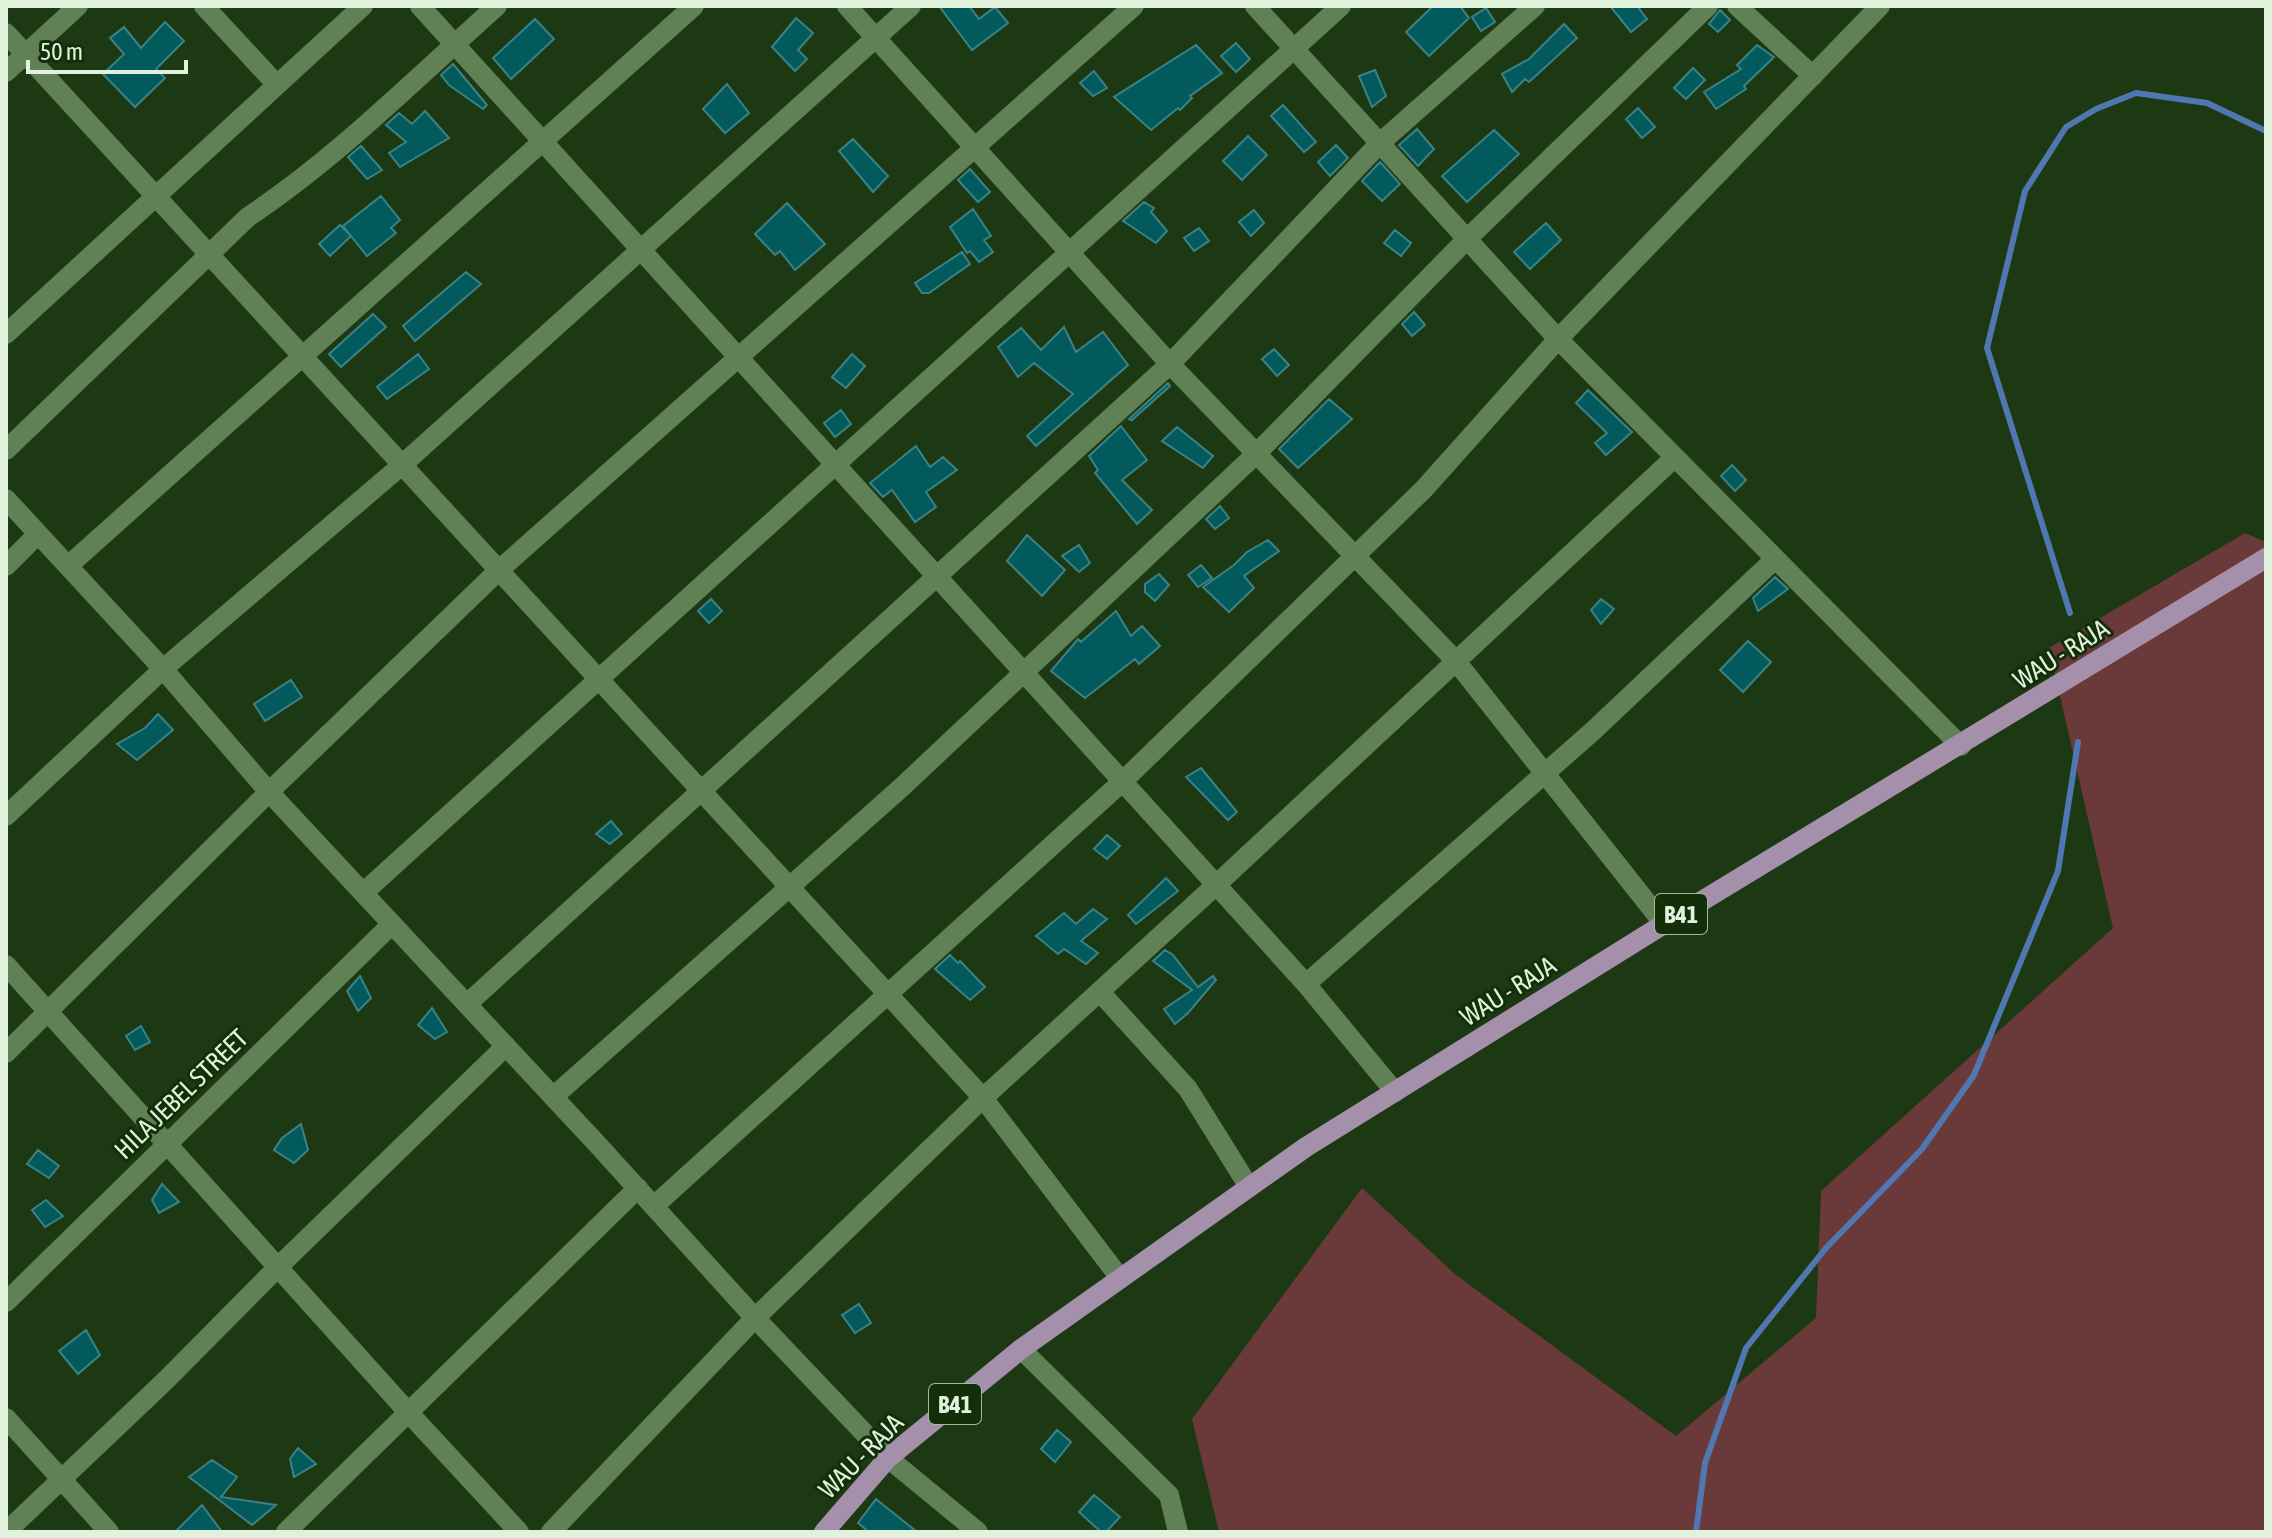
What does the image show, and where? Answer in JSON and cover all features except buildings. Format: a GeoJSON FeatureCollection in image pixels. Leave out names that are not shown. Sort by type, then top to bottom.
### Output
{"type":"FeatureCollection","features":[{"type":"Feature","properties":{"kind":"main road","name":"WAU - RAJA"},"geometry":{"type":"LineString","coordinates":[[824,1532],[888,1458],[1021,1349],[1306,1147],[1664,924],[2266,558]]}},
{"type":"Feature","properties":{"kind":"street"},"geometry":{"type":"LineString","coordinates":[[6,72],[78,6]]}},
{"type":"Feature","properties":{"kind":"street"},"geometry":{"type":"LineString","coordinates":[[204,6],[277,85]]}},
{"type":"Feature","properties":{"kind":"street"},"geometry":{"type":"LineString","coordinates":[[6,334],[363,6]]}},
{"type":"Feature","properties":{"kind":"street"},"geometry":{"type":"LineString","coordinates":[[420,6],[1306,984],[1395,1092]]}},
{"type":"Feature","properties":{"kind":"street"},"geometry":{"type":"LineString","coordinates":[[6,450],[248,217],[283,194],[326,159],[497,6]]}},
{"type":"Feature","properties":{"kind":"street"},"geometry":{"type":"LineString","coordinates":[[68,566],[694,6]]}},
{"type":"Feature","properties":{"kind":"street"},"geometry":{"type":"LineString","coordinates":[[847,6],[1170,364],[1455,660],[1664,924]]}},
{"type":"Feature","properties":{"kind":"street"},"geometry":{"type":"LineString","coordinates":[[6,816],[163,669],[402,465],[911,6]]}},
{"type":"Feature","properties":{"kind":"street"},"geometry":{"type":"LineString","coordinates":[[6,1053],[498,571],[1134,6]]}},
{"type":"Feature","properties":{"kind":"street"},"geometry":{"type":"LineString","coordinates":[[1255,6],[1558,339],[1961,746]]}},
{"type":"Feature","properties":{"kind":"street"},"geometry":{"type":"LineString","coordinates":[[363,893],[1341,6]]}},
{"type":"Feature","properties":{"kind":"street"},"geometry":{"type":"LineString","coordinates":[[467,1004],[1170,364],[1380,143],[1535,6]]}},
{"type":"Feature","properties":{"kind":"street"},"geometry":{"type":"LineString","coordinates":[[553,1097],[903,786],[1256,454],[1467,239],[1708,6]]}},
{"type":"Feature","properties":{"kind":"street"},"geometry":{"type":"LineString","coordinates":[[1737,6],[1813,76]]}},
{"type":"Feature","properties":{"kind":"street"},"geometry":{"type":"LineString","coordinates":[[654,1206],[1123,781],[1424,489],[1558,339],[1880,6]]}},
{"type":"Feature","properties":{"kind":"street"},"geometry":{"type":"LineString","coordinates":[[6,33],[983,1098],[1120,1278]]}},
{"type":"Feature","properties":{"kind":"street"},"geometry":{"type":"LineString","coordinates":[[551,1532],[755,1318],[983,1098],[1674,458]]}},
{"type":"Feature","properties":{"kind":"street"},"geometry":{"type":"LineString","coordinates":[[6,499],[163,669],[269,792],[755,1318],[888,1458],[978,1532]]}},
{"type":"Feature","properties":{"kind":"street"},"geometry":{"type":"LineString","coordinates":[[6,566],[38,534]]}},
{"type":"Feature","properties":{"kind":"street"},"geometry":{"type":"LineString","coordinates":[[1306,984],[1655,675],[1775,559]]}},
{"type":"Feature","properties":{"kind":"street","name":"HILA JEBEL STREET"},"geometry":{"type":"LineString","coordinates":[[6,1302],[392,924]]}},
{"type":"Feature","properties":{"kind":"street"},"geometry":{"type":"LineString","coordinates":[[6,965],[519,1532]]}},
{"type":"Feature","properties":{"kind":"street"},"geometry":{"type":"LineString","coordinates":[[1100,992],[1188,1089],[1249,1187]]}},
{"type":"Feature","properties":{"kind":"street"},"geometry":{"type":"LineString","coordinates":[[6,1532],[166,1380],[506,1046]]}},
{"type":"Feature","properties":{"kind":"street"},"geometry":{"type":"LineString","coordinates":[[286,1532],[638,1188]]}},
{"type":"Feature","properties":{"kind":"street"},"geometry":{"type":"LineString","coordinates":[[1021,1349],[1169,1495],[1178,1532]]}},
{"type":"Feature","properties":{"kind":"street"},"geometry":{"type":"LineString","coordinates":[[6,1418],[109,1532]]}},
{"type":"Feature","properties":{"kind":"shaded area"},"geometry":{"type":"Polygon","coordinates":[[[2245,533],[2266,542],[2266,1532],[1219,1532],[1192,1419],[1362,1188],[1456,1275],[1676,1436],[1816,1318],[1821,1191],[2113,928],[2049,648],[2245,533]]]}},
{"type":"Feature","properties":{"kind":"waterway"},"geometry":{"type":"LineString","coordinates":[[2070,613],[1987,348],[2025,191],[2066,127],[2096,109],[2136,93],[2207,103],[2266,131]]}},
{"type":"Feature","properties":{"kind":"waterway"},"geometry":{"type":"LineString","coordinates":[[1696,1532],[1705,1463],[1746,1348],[1826,1248],[1922,1149],[1974,1075],[2058,871],[2078,742]]}}]}
